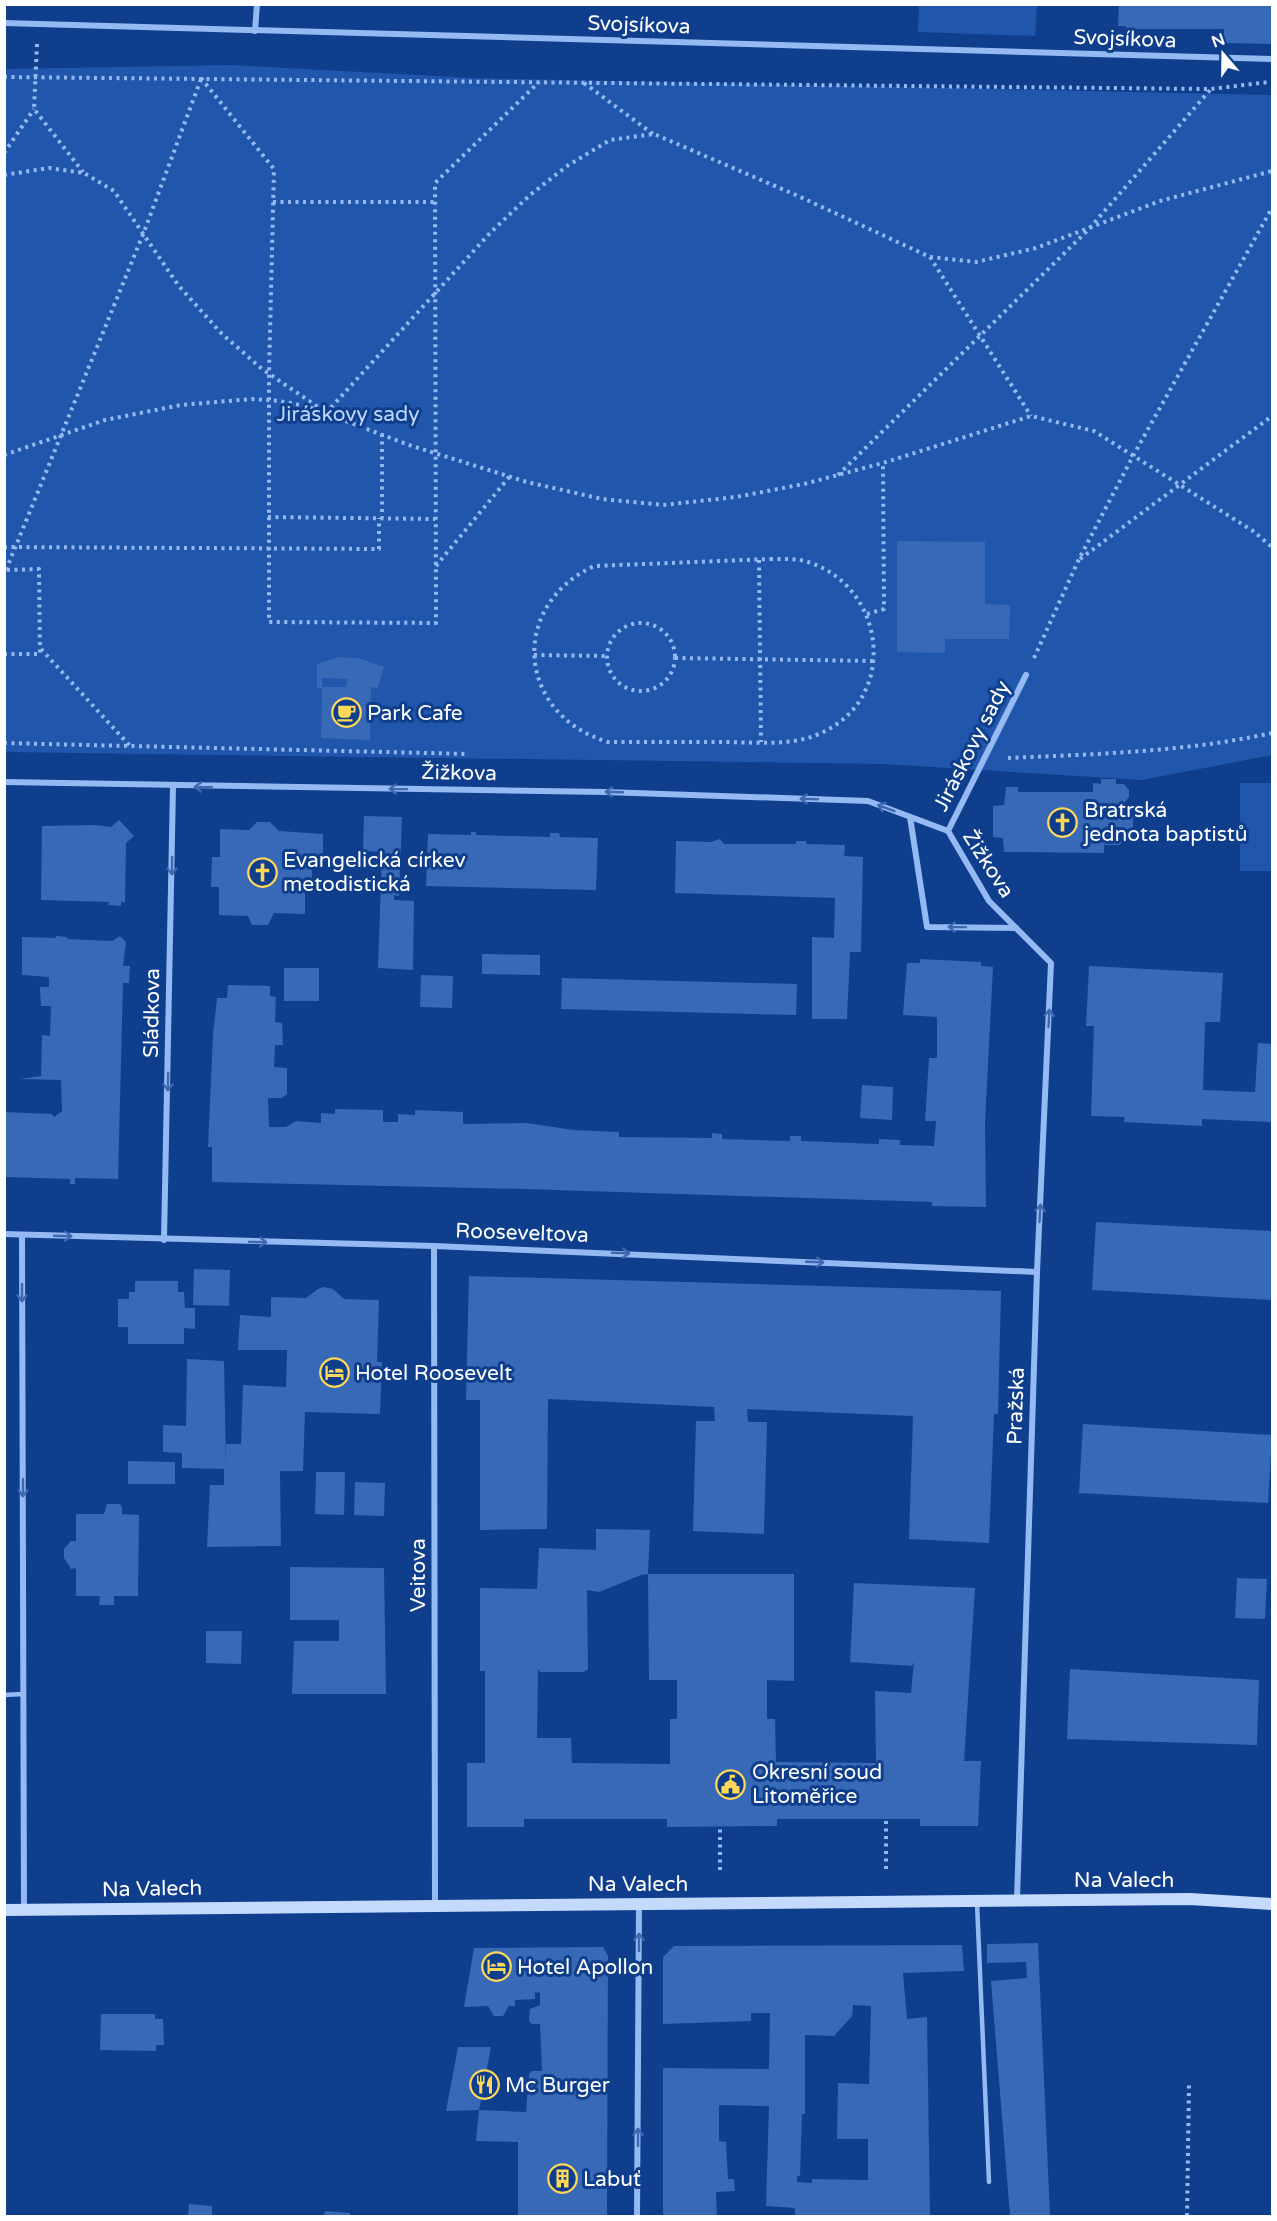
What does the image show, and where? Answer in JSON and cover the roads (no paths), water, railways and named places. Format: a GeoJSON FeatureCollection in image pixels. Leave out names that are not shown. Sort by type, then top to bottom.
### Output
{"type":"FeatureCollection","features":[{"type":"Feature","properties":{"kind":"main road","name":"Na Valech"},"geometry":{"type":"LineString","coordinates":[[4,1910],[977,1900],[1190,1899],[1272,1904]]}},
{"type":"Feature","properties":{"kind":"street"},"geometry":{"type":"LineString","coordinates":[[255,31],[257,4]]}},
{"type":"Feature","properties":{"kind":"street","name":"Svojsíkova"},"geometry":{"type":"LineString","coordinates":[[4,23],[1272,59]]}},
{"type":"Feature","properties":{"kind":"street","name":"Jiráskovy sady"},"geometry":{"type":"LineString","coordinates":[[948,831],[1026,675]]}},
{"type":"Feature","properties":{"kind":"street","name":"Žižkova"},"geometry":{"type":"LineString","coordinates":[[4,782],[604,792],[868,801],[948,831],[989,901],[1016,928]]}},
{"type":"Feature","properties":{"kind":"street","name":"Sládkova"},"geometry":{"type":"LineString","coordinates":[[165,1240],[173,786]]}},
{"type":"Feature","properties":{"kind":"street","name":"Žižkova"},"geometry":{"type":"LineString","coordinates":[[910,817],[927,927],[1016,928]]}},
{"type":"Feature","properties":{"kind":"street","name":"Pražská"},"geometry":{"type":"LineString","coordinates":[[1016,928],[1051,963],[1037,1272],[1017,1900]]}},
{"type":"Feature","properties":{"kind":"street","name":"Rooseveltova"},"geometry":{"type":"LineString","coordinates":[[4,1234],[165,1240],[434,1245],[1037,1272]]}},
{"type":"Feature","properties":{"kind":"street"},"geometry":{"type":"LineString","coordinates":[[22,1234],[24,1910]]}},
{"type":"Feature","properties":{"kind":"street","name":"Veitova"},"geometry":{"type":"LineString","coordinates":[[434,1245],[435,1904]]}},
{"type":"Feature","properties":{"kind":"street"},"geometry":{"type":"LineString","coordinates":[[637,2217],[639,1903]]}},
{"type":"Feature","properties":{"kind":"lane"},"geometry":{"type":"LineString","coordinates":[[4,1695],[23,1694]]}},
{"type":"Feature","properties":{"kind":"lane"},"geometry":{"type":"LineString","coordinates":[[977,1900],[989,2182]]}},
{"type":"Feature","properties":{"kind":"place","name":"Park Cafe"},"geometry":{"type":"Point","coordinates":[346,713]}},
{"type":"Feature","properties":{"kind":"place","name":"Bratrská jednota baptistů"},"geometry":{"type":"Point","coordinates":[1063,822]}},
{"type":"Feature","properties":{"kind":"place","name":"Evangelická církev metodistická"},"geometry":{"type":"Point","coordinates":[262,872]}},
{"type":"Feature","properties":{"kind":"place","name":"Hotel Roosevelt"},"geometry":{"type":"Point","coordinates":[334,1373]}},
{"type":"Feature","properties":{"kind":"place","name":"Okresní soud Litoměřice"},"geometry":{"type":"Point","coordinates":[731,1784]}},
{"type":"Feature","properties":{"kind":"place","name":"Hotel Apollon"},"geometry":{"type":"Point","coordinates":[496,1967]}},
{"type":"Feature","properties":{"kind":"place","name":"Mc Burger"},"geometry":{"type":"Point","coordinates":[484,2085]}},
{"type":"Feature","properties":{"kind":"place","name":"Labuť"},"geometry":{"type":"Point","coordinates":[562,2179]}}]}
